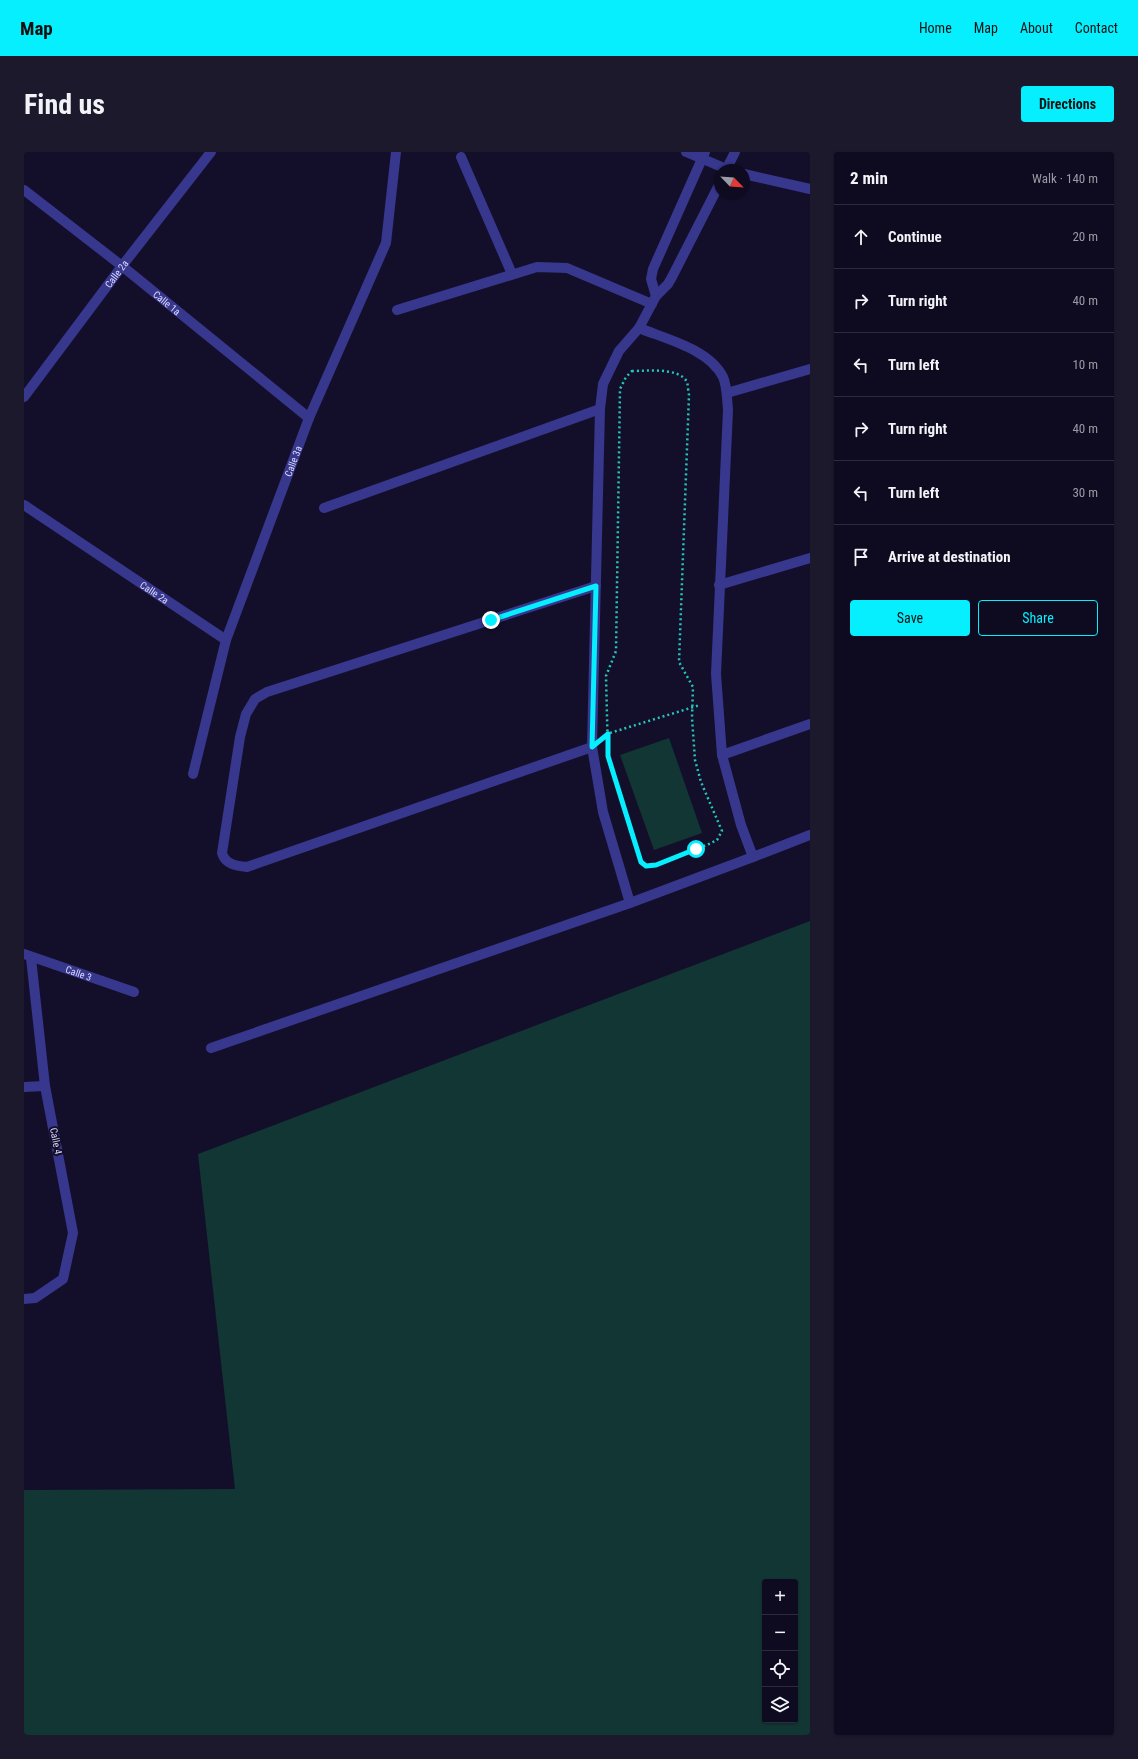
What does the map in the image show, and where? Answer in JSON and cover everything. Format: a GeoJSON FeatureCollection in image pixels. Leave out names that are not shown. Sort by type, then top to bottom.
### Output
{"type":"FeatureCollection","features":[{"type":"Feature","properties":{"kind":"street","name":"Calle 2a"},"geometry":{"type":"LineString","coordinates":[[24,397],[122,266],[211,152]]}},
{"type":"Feature","properties":{"kind":"street","name":"Calle 3a"},"geometry":{"type":"LineString","coordinates":[[193,774],[226,640],[308,418],[386,243],[396,152]]}},
{"type":"Feature","properties":{"kind":"street"},"geometry":{"type":"LineString","coordinates":[[686,152],[703,155],[717,164]]}},
{"type":"Feature","properties":{"kind":"street"},"geometry":{"type":"LineString","coordinates":[[729,164],[734,152]]}},
{"type":"Feature","properties":{"kind":"street"},"geometry":{"type":"LineString","coordinates":[[654,300],[651,279],[653,269],[703,155]]}},
{"type":"Feature","properties":{"kind":"street"},"geometry":{"type":"LineString","coordinates":[[462,157],[512,274]]}},
{"type":"Feature","properties":{"kind":"street"},"geometry":{"type":"LineString","coordinates":[[750,175],[810,189]]}},
{"type":"Feature","properties":{"kind":"street","name":"Calle 1a"},"geometry":{"type":"LineString","coordinates":[[24,190],[122,266],[308,418]]}},
{"type":"Feature","properties":{"kind":"street"},"geometry":{"type":"LineString","coordinates":[[630,903],[603,812],[592,747],[600,410],[603,384],[619,351],[639,328],[654,300],[668,284],[714,194]]}},
{"type":"Feature","properties":{"kind":"street"},"geometry":{"type":"LineString","coordinates":[[397,310],[537,267],[567,268],[654,300]]}},
{"type":"Feature","properties":{"kind":"street"},"geometry":{"type":"LineString","coordinates":[[639,328],[692,349],[715,365],[723,378],[727,393],[728,410],[716,674],[722,755],[740,825],[753,857]]}},
{"type":"Feature","properties":{"kind":"street"},"geometry":{"type":"LineString","coordinates":[[727,393],[810,368]]}},
{"type":"Feature","properties":{"kind":"street"},"geometry":{"type":"LineString","coordinates":[[324,508],[600,410]]}},
{"type":"Feature","properties":{"kind":"street","name":"Calle 2a"},"geometry":{"type":"LineString","coordinates":[[24,505],[226,640]]}},
{"type":"Feature","properties":{"kind":"street"},"geometry":{"type":"LineString","coordinates":[[719,586],[810,558]]}},
{"type":"Feature","properties":{"kind":"street"},"geometry":{"type":"LineString","coordinates":[[592,747],[247,867],[238,866],[226,861],[222,853],[240,737],[246,714],[255,699],[267,692],[596,586]]}},
{"type":"Feature","properties":{"kind":"street"},"geometry":{"type":"LineString","coordinates":[[722,755],[810,724]]}},
{"type":"Feature","properties":{"kind":"street"},"geometry":{"type":"LineString","coordinates":[[211,1048],[630,903],[810,835]]}},
{"type":"Feature","properties":{"kind":"street","name":"Calle 3"},"geometry":{"type":"LineString","coordinates":[[27,956],[134,992]]}},
{"type":"Feature","properties":{"kind":"street","name":"Calle 4"},"geometry":{"type":"LineString","coordinates":[[24,1299],[35,1298],[63,1279],[73,1233],[45,1086],[27,956]]}},
{"type":"Feature","properties":{"kind":"street"},"geometry":{"type":"LineString","coordinates":[[24,1087],[45,1086]]}},
{"type":"Feature","properties":{"kind":"path"},"geometry":{"type":"LineString","coordinates":[[632,371],[672,372],[680,374],[687,382],[689,403],[679,662],[693,687],[692,707],[695,760],[702,782],[722,831],[717,840],[656,865],[646,866],[641,862],[608,756],[608,734],[606,676],[616,652],[620,389],[626,377],[632,371]]}},
{"type":"Feature","properties":{"kind":"path"},"geometry":{"type":"LineString","coordinates":[[592,747],[608,734],[692,707],[718,701]]}},
{"type":"Feature","properties":{"kind":"green space"},"geometry":{"type":"Polygon","coordinates":[[[669,738],[702,833],[654,850],[620,755],[669,738]]]}},
{"type":"Feature","properties":{"kind":"green space"},"geometry":{"type":"Polygon","coordinates":[[[810,921],[810,1735],[24,1735],[24,1490],[235,1489],[198,1154],[810,921]]]}},
{"type":"Feature","properties":{"kind":"route"},"geometry":{"type":"LineString","coordinates":[[491,620],[596,586],[592,747],[608,734],[608,756],[641,862],[646,866],[656,865],[696,849]]}}]}
